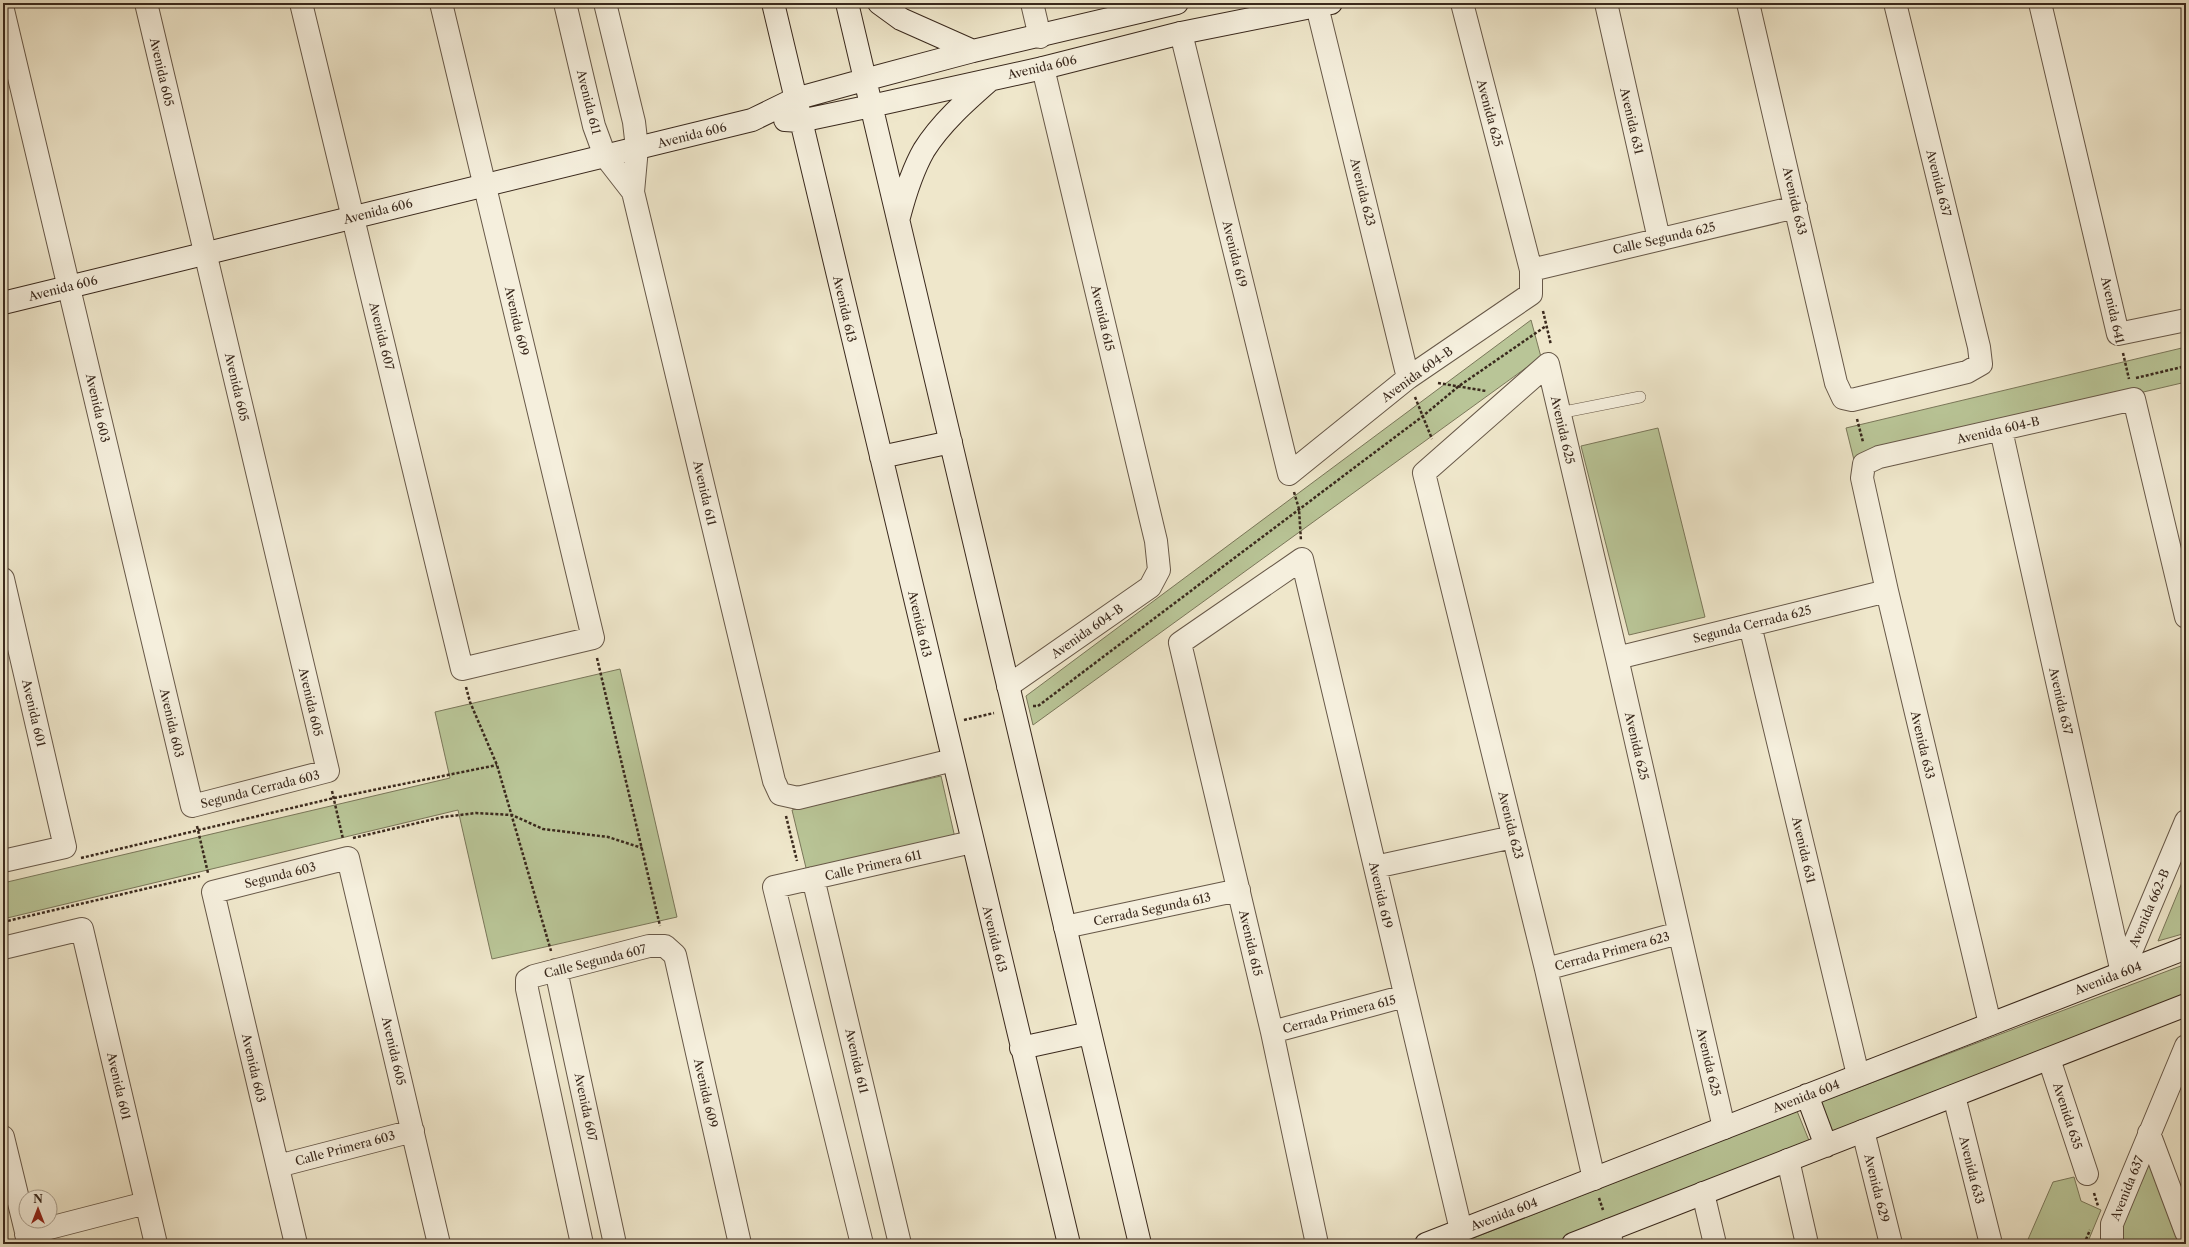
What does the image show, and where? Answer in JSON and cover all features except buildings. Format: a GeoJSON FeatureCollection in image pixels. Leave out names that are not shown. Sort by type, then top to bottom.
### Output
{"type":"FeatureCollection","features":[{"type":"Feature","properties":{"kind":"street","name":"Avenida 605"},"geometry":{"type":"LineString","coordinates":[[146,3],[328,771]]}},
{"type":"Feature","properties":{"kind":"street","name":"Avenida 607"},"geometry":{"type":"LineString","coordinates":[[301,3],[462,669]]}},
{"type":"Feature","properties":{"kind":"street","name":"Avenida 609"},"geometry":{"type":"LineString","coordinates":[[441,3],[593,638]]}},
{"type":"Feature","properties":{"kind":"street","name":"Avenida 611"},"geometry":{"type":"LineString","coordinates":[[565,3],[594,126],[604,156],[633,192]]}},
{"type":"Feature","properties":{"kind":"street","name":"Avenida 611"},"geometry":{"type":"LineString","coordinates":[[606,3],[634,122],[637,148],[633,192],[774,781],[780,794]]}},
{"type":"Feature","properties":{"kind":"street","name":"Avenida 613"},"geometry":{"type":"LineString","coordinates":[[773,3],[794,99],[1069,1244]]}},
{"type":"Feature","properties":{"kind":"street"},"geometry":{"type":"LineString","coordinates":[[847,3],[1090,1034],[1142,1239]]}},
{"type":"Feature","properties":{"kind":"street"},"geometry":{"type":"LineString","coordinates":[[879,3],[901,19],[973,51]]}},
{"type":"Feature","properties":{"kind":"street"},"geometry":{"type":"LineString","coordinates":[[1032,3],[1040,37]]}},
{"type":"Feature","properties":{"kind":"street","name":"Avenida 625"},"geometry":{"type":"LineString","coordinates":[[1462,3],[1531,270]]}},
{"type":"Feature","properties":{"kind":"street","name":"Avenida 631"},"geometry":{"type":"LineString","coordinates":[[1606,3],[1659,239]]}},
{"type":"Feature","properties":{"kind":"street","name":"Avenida 633"},"geometry":{"type":"LineString","coordinates":[[1748,3],[1836,383],[1848,399]]}},
{"type":"Feature","properties":{"kind":"street","name":"Avenida 637"},"geometry":{"type":"LineString","coordinates":[[1848,399],[1967,372],[1981,364],[1977,340],[1895,3]]}},
{"type":"Feature","properties":{"kind":"street","name":"Avenida 641"},"geometry":{"type":"LineString","coordinates":[[2040,3],[2118,334]]}},
{"type":"Feature","properties":{"kind":"street","name":"Avenida 606"},"geometry":{"type":"LineString","coordinates":[[3,303],[752,120],[794,99],[973,51],[1040,37],[1172,4]]}},
{"type":"Feature","properties":{"kind":"street","name":"Avenida 606"},"geometry":{"type":"LineString","coordinates":[[752,120],[800,121],[1044,68],[1181,33],[1324,5]]}},
{"type":"Feature","properties":{"kind":"street","name":"Avenida 623"},"geometry":{"type":"LineString","coordinates":[[1324,5],[1408,378]]}},
{"type":"Feature","properties":{"kind":"street","name":"Avenida 603"},"geometry":{"type":"LineString","coordinates":[[3,10],[192,806]]}},
{"type":"Feature","properties":{"kind":"street","name":"Avenida 619"},"geometry":{"type":"LineString","coordinates":[[1181,33],[1289,474]]}},
{"type":"Feature","properties":{"kind":"street"},"geometry":{"type":"LineString","coordinates":[[950,57],[958,87]]}},
{"type":"Feature","properties":{"kind":"street","name":"Avenida 615"},"geometry":{"type":"LineString","coordinates":[[1044,68],[1156,541],[1159,570]]}},
{"type":"Feature","properties":{"kind":"street"},"geometry":{"type":"LineString","coordinates":[[898,218],[909,182],[924,150],[941,127],[991,79]]}},
{"type":"Feature","properties":{"kind":"street","name":"Calle Segunda 625"},"geometry":{"type":"LineString","coordinates":[[1531,270],[1796,207]]}},
{"type":"Feature","properties":{"kind":"street"},"geometry":{"type":"LineString","coordinates":[[1531,270],[1531,294]]}},
{"type":"Feature","properties":{"kind":"street","name":"Avenida 604-B"},"geometry":{"type":"LineString","coordinates":[[1289,474],[1408,378],[1531,294]]}},
{"type":"Feature","properties":{"kind":"street"},"geometry":{"type":"LineString","coordinates":[[2118,334],[2186,320]]}},
{"type":"Feature","properties":{"kind":"street"},"geometry":{"type":"LineString","coordinates":[[1432,466],[1548,364]]}},
{"type":"Feature","properties":{"kind":"street","name":"Avenida 625"},"geometry":{"type":"LineString","coordinates":[[1548,364],[1617,658],[1724,1128]]}},
{"type":"Feature","properties":{"kind":"street"},"geometry":{"type":"LineString","coordinates":[[2134,399],[2186,617]]}},
{"type":"Feature","properties":{"kind":"street","name":"Avenida 604-B"},"geometry":{"type":"LineString","coordinates":[[1866,464],[1879,457],[2134,399]]}},
{"type":"Feature","properties":{"kind":"street","name":"Avenida 637"},"geometry":{"type":"LineString","coordinates":[[2001,430],[2122,973]]}},
{"type":"Feature","properties":{"kind":"street"},"geometry":{"type":"LineString","coordinates":[[881,457],[951,442]]}},
{"type":"Feature","properties":{"kind":"street","name":"Avenida 633"},"geometry":{"type":"LineString","coordinates":[[1866,464],[1862,478],[1887,591],[1990,1024]]}},
{"type":"Feature","properties":{"kind":"street","name":"Avenida 623"},"geometry":{"type":"LineString","coordinates":[[1432,466],[1513,837],[1546,969],[1594,1179]]}},
{"type":"Feature","properties":{"kind":"street","name":"Avenida 619"},"geometry":{"type":"LineString","coordinates":[[1302,559],[1461,1230]]}},
{"type":"Feature","properties":{"kind":"street","name":"Avenida 615"},"geometry":{"type":"LineString","coordinates":[[1302,559],[1180,643],[1272,1032],[1317,1244]]}},
{"type":"Feature","properties":{"kind":"street","name":"Avenida 604-B"},"geometry":{"type":"LineString","coordinates":[[1008,686],[1150,587],[1159,570]]}},
{"type":"Feature","properties":{"kind":"street","name":"Avenida 601"},"geometry":{"type":"LineString","coordinates":[[3,579],[72,853]]}},
{"type":"Feature","properties":{"kind":"street","name":"Segunda Cerrada 625"},"geometry":{"type":"LineString","coordinates":[[1617,658],[1887,591]]}},
{"type":"Feature","properties":{"kind":"street","name":"Avenida 631"},"geometry":{"type":"LineString","coordinates":[[1750,625],[1858,1075]]}},
{"type":"Feature","properties":{"kind":"street"},"geometry":{"type":"LineString","coordinates":[[462,669],[593,638]]}},
{"type":"Feature","properties":{"kind":"street"},"geometry":{"type":"LineString","coordinates":[[780,794],[798,798],[953,760]]}},
{"type":"Feature","properties":{"kind":"street","name":"Segunda Cerrada 603"},"geometry":{"type":"LineString","coordinates":[[192,806],[328,771]]}},
{"type":"Feature","properties":{"kind":"street","name":"Avenida 662-B"},"geometry":{"type":"LineString","coordinates":[[2122,973],[2186,821]]}},
{"type":"Feature","properties":{"kind":"street"},"geometry":{"type":"LineString","coordinates":[[1375,867],[1513,837]]}},
{"type":"Feature","properties":{"kind":"street","name":"Calle Primera 611"},"geometry":{"type":"LineString","coordinates":[[862,1244],[774,887],[972,842]]}},
{"type":"Feature","properties":{"kind":"street"},"geometry":{"type":"LineString","coordinates":[[3,861],[72,853]]}},
{"type":"Feature","properties":{"kind":"street","name":"Avenida 605"},"geometry":{"type":"LineString","coordinates":[[348,858],[440,1244]]}},
{"type":"Feature","properties":{"kind":"street","name":"Segunda 603"},"geometry":{"type":"LineString","coordinates":[[213,892],[348,858]]}},
{"type":"Feature","properties":{"kind":"street","name":"Avenida 611"},"geometry":{"type":"LineString","coordinates":[[807,880],[900,1244]]}},
{"type":"Feature","properties":{"kind":"street","name":"Cerrada Segunda 613"},"geometry":{"type":"LineString","coordinates":[[1065,927],[1239,890]]}},
{"type":"Feature","properties":{"kind":"street","name":"Avenida 603"},"geometry":{"type":"LineString","coordinates":[[213,892],[296,1244]]}},
{"type":"Feature","properties":{"kind":"street","name":"Avenida 601"},"geometry":{"type":"LineString","coordinates":[[3,948],[82,929],[156,1244]]}},
{"type":"Feature","properties":{"kind":"street","name":"Cerrada Primera 623"},"geometry":{"type":"LineString","coordinates":[[1546,969],[1679,934]]}},
{"type":"Feature","properties":{"kind":"street","name":"Calle Segunda 607"},"geometry":{"type":"LineString","coordinates":[[582,1244],[527,989],[527,980],[534,976],[649,946],[665,946]]}},
{"type":"Feature","properties":{"kind":"street","name":"Avenida 609"},"geometry":{"type":"LineString","coordinates":[[665,946],[675,955],[740,1244]]}},
{"type":"Feature","properties":{"kind":"street","name":"Avenida 604"},"geometry":{"type":"LineString","coordinates":[[1426,1244],[2186,948]]}},
{"type":"Feature","properties":{"kind":"street","name":"Avenida 607"},"geometry":{"type":"LineString","coordinates":[[556,970],[615,1244]]}},
{"type":"Feature","properties":{"kind":"street","name":"Cerrada Primera 615"},"geometry":{"type":"LineString","coordinates":[[1272,1032],[1405,996]]}},
{"type":"Feature","properties":{"kind":"street"},"geometry":{"type":"LineString","coordinates":[[1573,1244],[1611,1237],[1703,1193],[2186,1005]]}},
{"type":"Feature","properties":{"kind":"street"},"geometry":{"type":"LineString","coordinates":[[1021,1048],[1090,1034]]}},
{"type":"Feature","properties":{"kind":"street","name":"Avenida 637"},"geometry":{"type":"LineString","coordinates":[[2112,1244],[2112,1224],[2186,1046]]}},
{"type":"Feature","properties":{"kind":"street","name":"Avenida 635"},"geometry":{"type":"LineString","coordinates":[[2049,1059],[2087,1174]]}},
{"type":"Feature","properties":{"kind":"street"},"geometry":{"type":"LineString","coordinates":[[1807,1095],[1826,1146]]}},
{"type":"Feature","properties":{"kind":"street","name":"Avenida 633"},"geometry":{"type":"LineString","coordinates":[[1954,1096],[1991,1244]]}},
{"type":"Feature","properties":{"kind":"street","name":"Calle Primera 603"},"geometry":{"type":"LineString","coordinates":[[278,1166],[413,1131]]}},
{"type":"Feature","properties":{"kind":"street","name":"Avenida 629"},"geometry":{"type":"LineString","coordinates":[[1863,1131],[1891,1244]]}},
{"type":"Feature","properties":{"kind":"street","name":"Avenida 637"},"geometry":{"type":"LineString","coordinates":[[2149,1133],[2186,1232]]}},
{"type":"Feature","properties":{"kind":"street"},"geometry":{"type":"LineString","coordinates":[[3,1137],[27,1239],[146,1203]]}},
{"type":"Feature","properties":{"kind":"street"},"geometry":{"type":"LineString","coordinates":[[1788,1160],[1807,1244]]}},
{"type":"Feature","properties":{"kind":"street"},"geometry":{"type":"LineString","coordinates":[[1703,1193],[1715,1244]]}},
{"type":"Feature","properties":{"kind":"lane"},"geometry":{"type":"LineString","coordinates":[[1559,413],[1640,397]]}},
{"type":"Feature","properties":{"kind":"path"},"geometry":{"type":"LineString","coordinates":[[1531,294],[1541,302],[1552,350],[1548,364]]}},
{"type":"Feature","properties":{"kind":"path"},"geometry":{"type":"LineString","coordinates":[[944,725],[1014,709],[1038,706],[1423,416],[1459,386],[1546,326]]}},
{"type":"Feature","properties":{"kind":"path","name":"Avenida 641"},"geometry":{"type":"LineString","coordinates":[[2118,334],[2134,399]]}},
{"type":"Feature","properties":{"kind":"path"},"geometry":{"type":"LineString","coordinates":[[1408,378],[1513,395]]}},
{"type":"Feature","properties":{"kind":"path"},"geometry":{"type":"LineString","coordinates":[[1408,378],[1423,416],[1432,466]]}},
{"type":"Feature","properties":{"kind":"path"},"geometry":{"type":"LineString","coordinates":[[1848,399],[1866,464]]}},
{"type":"Feature","properties":{"kind":"path"},"geometry":{"type":"LineString","coordinates":[[1289,474],[1299,509],[1302,559]]}},
{"type":"Feature","properties":{"kind":"path"},"geometry":{"type":"LineString","coordinates":[[593,638],[665,946]]}},
{"type":"Feature","properties":{"kind":"path"},"geometry":{"type":"LineString","coordinates":[[462,669],[470,702],[497,765],[556,970]]}},
{"type":"Feature","properties":{"kind":"path"},"geometry":{"type":"LineString","coordinates":[[72,853],[198,832],[334,798],[497,765]]}},
{"type":"Feature","properties":{"kind":"path"},"geometry":{"type":"LineString","coordinates":[[328,771],[348,858]]}},
{"type":"Feature","properties":{"kind":"path"},"geometry":{"type":"LineString","coordinates":[[780,794],[807,880]]}},
{"type":"Feature","properties":{"kind":"path"},"geometry":{"type":"LineString","coordinates":[[192,806],[213,892]]}},
{"type":"Feature","properties":{"kind":"path"},"geometry":{"type":"LineString","coordinates":[[1594,1179],[1611,1237]]}},
{"type":"Feature","properties":{"kind":"green space"},"geometry":{"type":"Polygon","coordinates":[[[1531,320],[1541,357],[1033,725],[1026,696],[1531,320]]]}},
{"type":"Feature","properties":{"kind":"green space"},"geometry":{"type":"Polygon","coordinates":[[[2186,347],[2186,382],[1854,460],[1846,428],[2186,347]]]}},
{"type":"Feature","properties":{"kind":"green space"},"geometry":{"type":"Polygon","coordinates":[[[1658,428],[1705,617],[1629,635],[1581,446],[1658,428]]]}},
{"type":"Feature","properties":{"kind":"green space"},"geometry":{"type":"Polygon","coordinates":[[[620,669],[677,917],[492,959],[458,810],[3,919],[3,883],[450,778],[435,712],[620,669]]]}},
{"type":"Feature","properties":{"kind":"green space"},"geometry":{"type":"Polygon","coordinates":[[[941,776],[955,838],[807,872],[792,810],[941,776]]]}},
{"type":"Feature","properties":{"kind":"green space"},"geometry":{"type":"Polygon","coordinates":[[[2186,873],[2186,933],[2158,941],[2186,873]]]}},
{"type":"Feature","properties":{"kind":"green space"},"geometry":{"type":"Polygon","coordinates":[[[2186,964],[2186,996],[1831,1135],[1818,1103],[2186,964]]]}},
{"type":"Feature","properties":{"kind":"green space"},"geometry":{"type":"Polygon","coordinates":[[[1797,1111],[1810,1143],[1551,1244],[1458,1244],[1797,1111]]]}},
{"type":"Feature","properties":{"kind":"green space"},"geometry":{"type":"Polygon","coordinates":[[[2148,1155],[2182,1244],[2122,1244],[2119,1236],[2148,1155]]]}},
{"type":"Feature","properties":{"kind":"green space"},"geometry":{"type":"Polygon","coordinates":[[[2074,1177],[2081,1201],[2101,1210],[2087,1244],[2026,1244],[2053,1182],[2074,1177]]]}}]}
